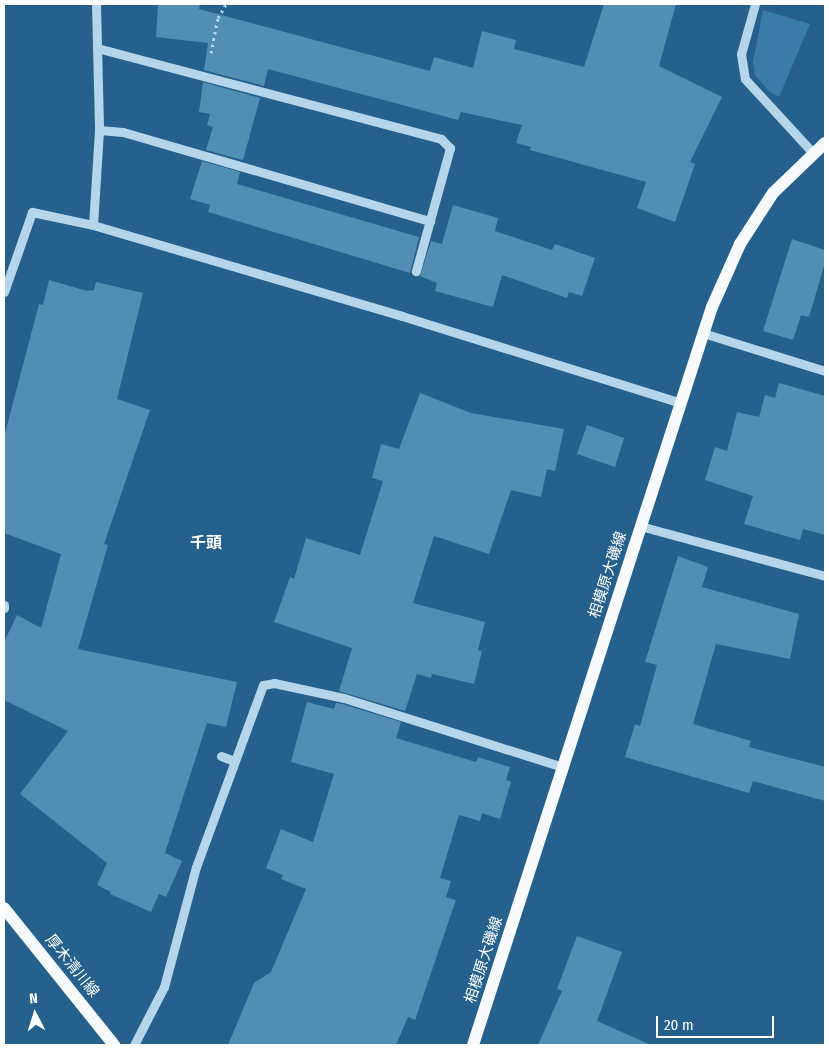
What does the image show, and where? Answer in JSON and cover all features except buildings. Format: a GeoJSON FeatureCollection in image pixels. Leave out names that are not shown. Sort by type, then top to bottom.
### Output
{"type":"FeatureCollection","features":[{"type":"Feature","properties":{"kind":"main road","name":"相模原大磯線"},"geometry":{"type":"LineString","coordinates":[[473,1045],[703,333],[740,244],[773,193],[825,143]]}},
{"type":"Feature","properties":{"kind":"main road","name":"厚木清川線"},"geometry":{"type":"LineString","coordinates":[[4,908],[114,1045]]}},
{"type":"Feature","properties":{"kind":"street"},"geometry":{"type":"LineString","coordinates":[[94,224],[98,130],[96,4]]}},
{"type":"Feature","properties":{"kind":"street"},"geometry":{"type":"LineString","coordinates":[[755,4],[741,54],[744,79],[814,153]]}},
{"type":"Feature","properties":{"kind":"street"},"geometry":{"type":"LineString","coordinates":[[97,48],[441,139],[450,148],[416,271]]}},
{"type":"Feature","properties":{"kind":"street"},"geometry":{"type":"LineString","coordinates":[[98,130],[123,132],[430,220]]}},
{"type":"Feature","properties":{"kind":"street"},"geometry":{"type":"LineString","coordinates":[[4,292],[32,212],[94,224],[402,316],[681,403]]}},
{"type":"Feature","properties":{"kind":"street"},"geometry":{"type":"LineString","coordinates":[[703,333],[825,371]]}},
{"type":"Feature","properties":{"kind":"street"},"geometry":{"type":"LineString","coordinates":[[640,526],[825,576]]}},
{"type":"Feature","properties":{"kind":"street"},"geometry":{"type":"LineString","coordinates":[[134,1045],[164,987],[196,866],[263,684],[274,683],[344,698],[564,766]]}},
{"type":"Feature","properties":{"kind":"street"},"geometry":{"type":"LineString","coordinates":[[220,756],[234,762]]}},
{"type":"Feature","properties":{"kind":"path"},"geometry":{"type":"LineString","coordinates":[[207,76],[218,18],[226,4]]}},
{"type":"Feature","properties":{"kind":"shaded area"},"geometry":{"type":"Polygon","coordinates":[[[763,10],[810,24],[779,97],[770,92],[755,75],[753,62],[763,10]]]}},
{"type":"Feature","properties":{"kind":"district","name":"千頭"},"geometry":{"type":"Point","coordinates":[206,543]}}]}
